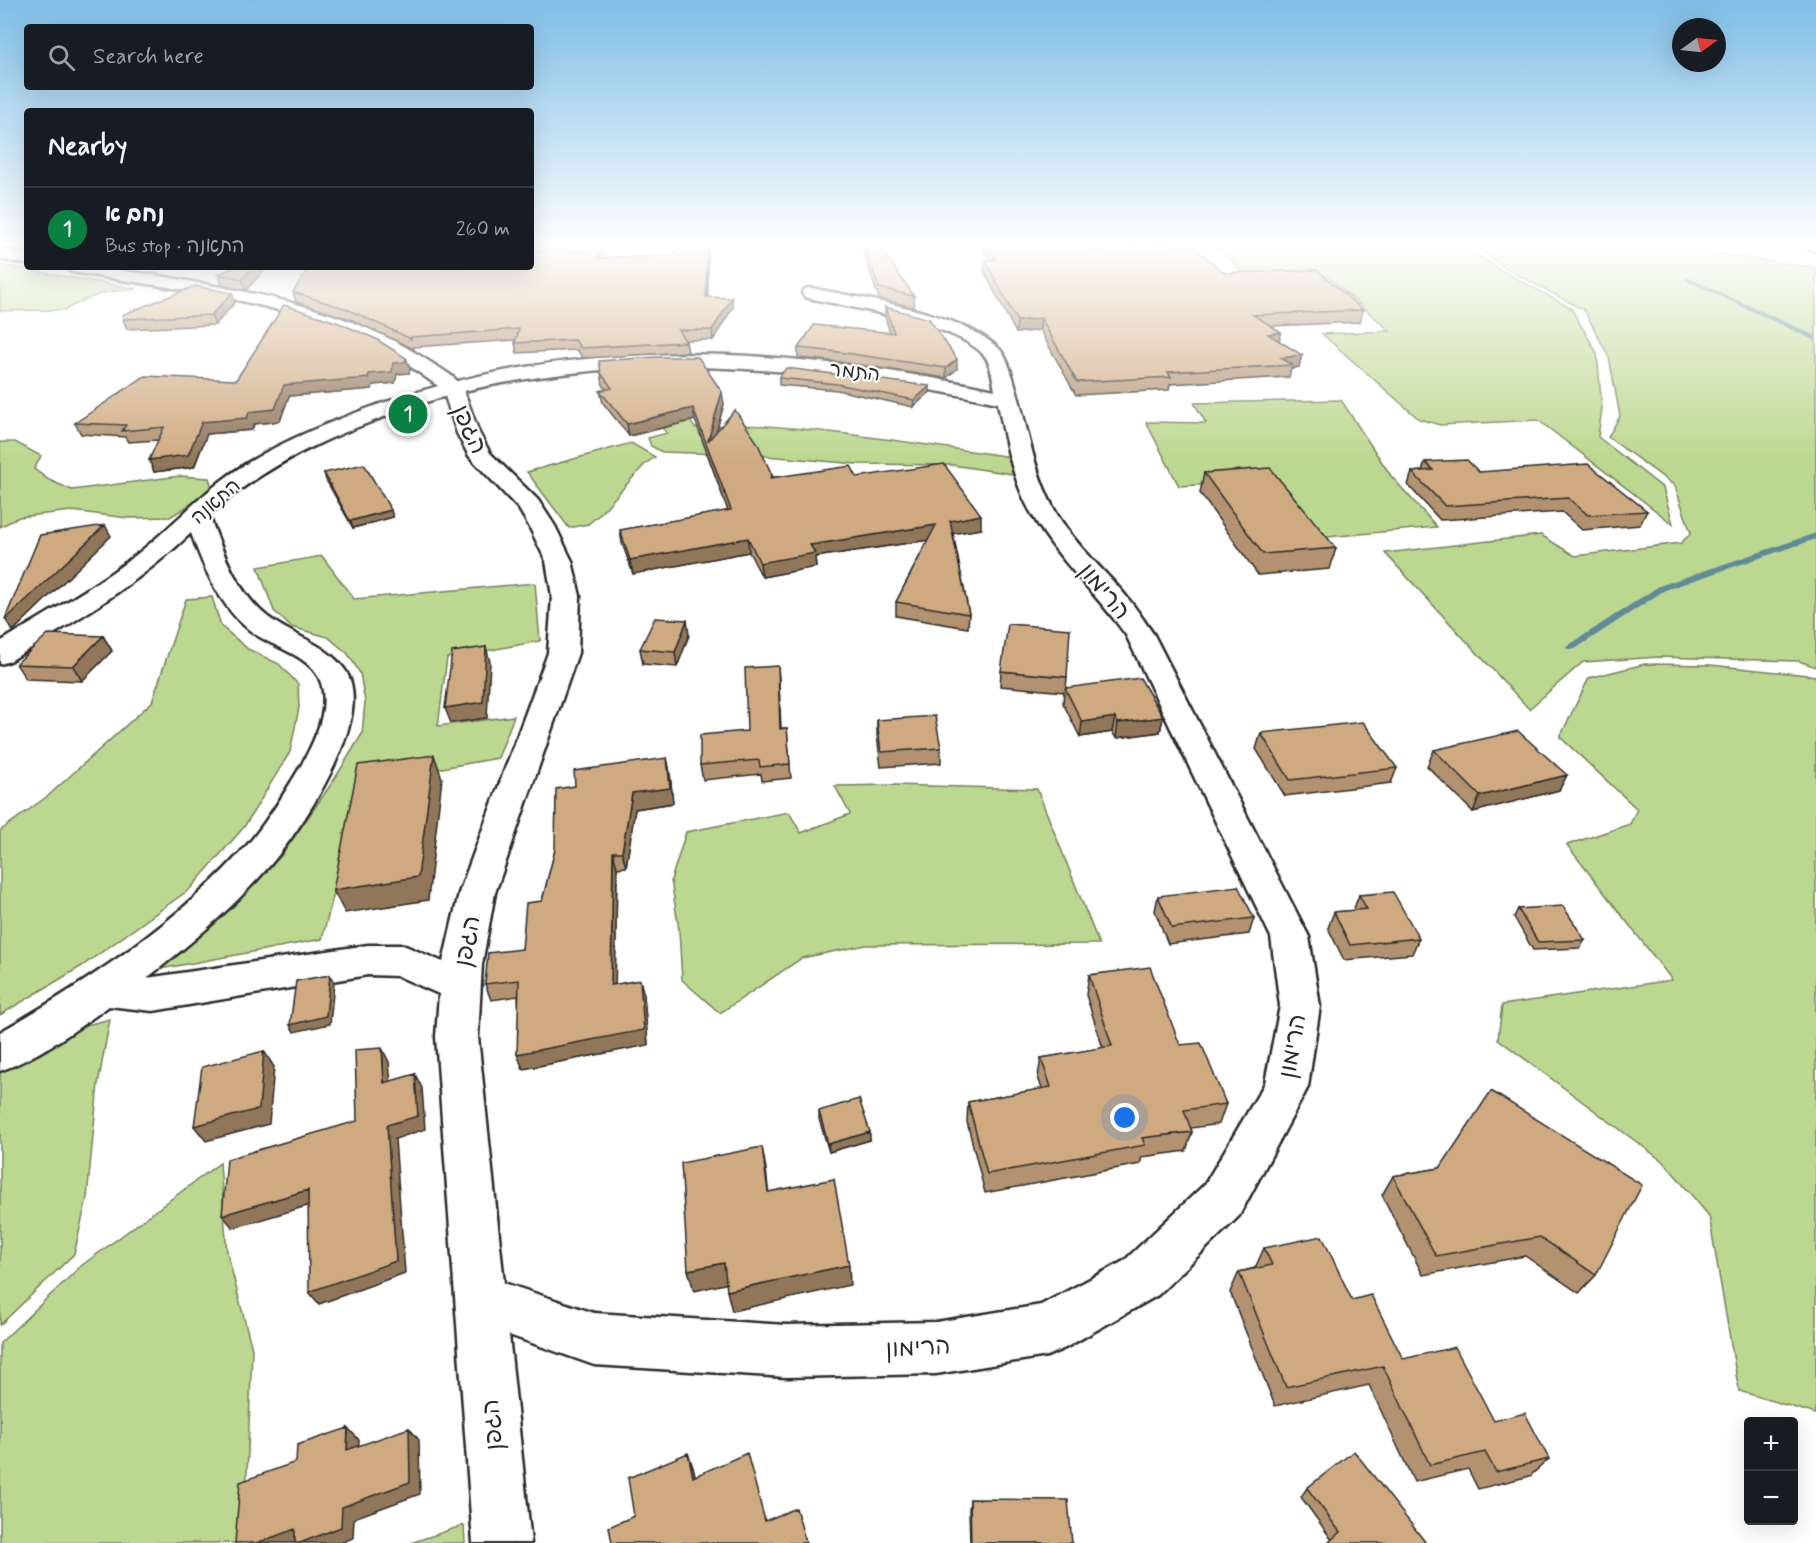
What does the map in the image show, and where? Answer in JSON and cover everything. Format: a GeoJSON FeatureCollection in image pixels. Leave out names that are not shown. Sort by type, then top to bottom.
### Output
{"type":"FeatureCollection","features":[{"type":"Feature","properties":{"kind":"street"},"geometry":{"type":"LineString","coordinates":[[316,317],[386,344],[415,360],[452,387]]}},
{"type":"Feature","properties":{"kind":"street","name":"הרימון"},"geometry":{"type":"LineString","coordinates":[[481,1300],[594,1339],[786,1351],[936,1348],[1047,1330],[1141,1278],[1222,1200],[1286,1087],[1300,1006],[1290,937],[1140,635],[1112,596],[1062,542],[1043,512],[1006,398],[997,358],[975,338],[952,328],[912,317]]}},
{"type":"Feature","properties":{"kind":"street","name":"התמר"},"geometry":{"type":"LineString","coordinates":[[452,387],[540,370],[584,365],[693,361],[809,366],[874,372],[941,383],[1006,398]]}},
{"type":"Feature","properties":{"kind":"street","name":"התאנה"},"geometry":{"type":"LineString","coordinates":[[2,653],[106,589],[145,561],[221,491],[283,452],[351,422],[452,387]]}},
{"type":"Feature","properties":{"kind":"street","name":"הגפן"},"geometry":{"type":"LineString","coordinates":[[452,387],[468,433],[480,456],[529,506],[542,526],[559,561],[566,596],[563,653],[477,893],[467,931],[458,982],[457,1037],[502,1543]]}},
{"type":"Feature","properties":{"kind":"street"},"geometry":{"type":"LineString","coordinates":[[0,1053],[105,989],[152,954],[207,907],[260,853],[299,797],[323,755],[334,726],[339,699],[333,676],[317,657],[260,625],[238,604],[197,515]]}},
{"type":"Feature","properties":{"kind":"street"},"geometry":{"type":"LineString","coordinates":[[105,989],[153,995],[368,960],[403,961],[439,978],[458,982]]}},
{"type":"Feature","properties":{"kind":"green space"},"geometry":{"type":"Polygon","coordinates":[[[1374,317],[1576,317],[1597,353],[1602,408],[1598,437],[1663,488],[1673,524],[1538,420],[1440,425],[1419,419],[1322,334],[1390,331],[1374,317]]]}},
{"type":"Feature","properties":{"kind":"green space"},"geometry":{"type":"Polygon","coordinates":[[[1588,317],[1816,317],[1816,667],[1799,661],[1659,657],[1583,662],[1529,709],[1385,553],[1541,535],[1575,556],[1681,543],[1691,533],[1675,486],[1608,437],[1620,416],[1609,357],[1588,317]]]}},
{"type":"Feature","properties":{"kind":"green space"},"geometry":{"type":"Polygon","coordinates":[[[650,369],[695,428],[731,425],[784,427],[1012,457],[1013,474],[952,465],[857,464],[754,455],[662,452],[651,446],[648,438],[667,433],[645,411],[650,369]]]}},
{"type":"Feature","properties":{"kind":"green space"},"geometry":{"type":"Polygon","coordinates":[[[1341,400],[1391,476],[1437,527],[1327,537],[1277,481],[1179,486],[1146,422],[1206,423],[1194,403],[1341,400]]]}},
{"type":"Feature","properties":{"kind":"green space"},"geometry":{"type":"Polygon","coordinates":[[[0,442],[15,442],[41,456],[34,469],[49,480],[72,490],[180,476],[209,478],[213,490],[170,517],[128,518],[72,511],[19,517],[0,527],[0,442]]]}},
{"type":"Feature","properties":{"kind":"green space"},"geometry":{"type":"Polygon","coordinates":[[[631,443],[655,457],[645,464],[588,524],[569,528],[527,472],[631,443]]]}},
{"type":"Feature","properties":{"kind":"green space"},"geometry":{"type":"Polygon","coordinates":[[[322,556],[354,599],[535,583],[540,641],[447,658],[438,726],[514,716],[498,758],[363,782],[322,939],[155,970],[225,911],[281,856],[334,780],[362,734],[365,702],[360,673],[348,654],[328,637],[291,627],[274,611],[258,567],[322,556]]]}},
{"type":"Feature","properties":{"kind":"green space"},"geometry":{"type":"Polygon","coordinates":[[[212,597],[221,626],[248,649],[279,664],[298,684],[299,708],[290,752],[244,827],[190,889],[82,966],[0,1015],[0,831],[49,795],[152,702],[186,599],[212,597]]]}},
{"type":"Feature","properties":{"kind":"green space"},"geometry":{"type":"Polygon","coordinates":[[[1645,664],[1710,665],[1816,676],[1816,1414],[1739,1391],[1709,1216],[1665,1163],[1498,1039],[1502,1005],[1672,980],[1567,845],[1630,824],[1637,809],[1560,737],[1589,678],[1645,664]]]}},
{"type":"Feature","properties":{"kind":"green space"},"geometry":{"type":"Polygon","coordinates":[[[894,785],[1037,789],[1099,944],[866,945],[802,958],[720,1013],[682,980],[679,930],[671,880],[686,832],[789,812],[801,833],[850,814],[835,786],[894,785]]]}},
{"type":"Feature","properties":{"kind":"green space"},"geometry":{"type":"Polygon","coordinates":[[[110,1019],[98,1084],[87,1198],[74,1254],[0,1325],[0,1068],[71,1029],[110,1019]]]}},
{"type":"Feature","properties":{"kind":"green space"},"geometry":{"type":"Polygon","coordinates":[[[220,1163],[227,1252],[252,1349],[247,1475],[240,1543],[0,1543],[0,1343],[81,1266],[220,1163]]]}},
{"type":"Feature","properties":{"kind":"green space"},"geometry":{"type":"Polygon","coordinates":[[[464,1525],[465,1543],[411,1543],[464,1525]]]}},
{"type":"Feature","properties":{"kind":"building"},"geometry":{"type":"Polygon","coordinates":[[[123,317],[167,317],[123,319],[123,317]]]}},
{"type":"Feature","properties":{"kind":"building"},"geometry":{"type":"Polygon","coordinates":[[[276,317],[321,317],[376,339],[406,358],[405,362],[393,363],[392,372],[369,374],[368,378],[284,385],[275,409],[249,412],[247,418],[202,422],[188,455],[149,460],[164,427],[122,431],[126,425],[75,423],[145,376],[236,380],[276,317]]]}},
{"type":"Feature","properties":{"kind":"building"},"geometry":{"type":"Polygon","coordinates":[[[364,317],[720,317],[712,330],[678,330],[686,342],[581,348],[575,340],[515,343],[519,329],[411,337],[411,339],[364,317]]]}},
{"type":"Feature","properties":{"kind":"building"},"geometry":{"type":"Polygon","coordinates":[[[888,317],[929,319],[957,359],[946,368],[798,348],[814,325],[894,333],[888,317]]]}},
{"type":"Feature","properties":{"kind":"building"},"geometry":{"type":"Polygon","coordinates":[[[1015,317],[1256,317],[1281,332],[1268,334],[1302,355],[1281,358],[1292,365],[1168,372],[1171,377],[1077,382],[1041,318],[1017,321],[1015,317]]]}},
{"type":"Feature","properties":{"kind":"building"},"geometry":{"type":"Polygon","coordinates":[[[698,357],[722,392],[708,441],[735,410],[757,442],[772,475],[770,478],[851,466],[857,477],[944,464],[981,515],[950,521],[969,614],[896,602],[936,525],[810,545],[815,553],[760,563],[748,538],[630,560],[620,530],[731,510],[693,408],[627,424],[600,391],[612,388],[601,373],[599,361],[698,357]]]}},
{"type":"Feature","properties":{"kind":"building"},"geometry":{"type":"Polygon","coordinates":[[[786,368],[930,386],[914,400],[837,384],[779,378],[786,368]]]}},
{"type":"Feature","properties":{"kind":"building"},"geometry":{"type":"Polygon","coordinates":[[[1467,460],[1479,472],[1588,464],[1647,511],[1588,515],[1568,498],[1445,506],[1412,472],[1433,470],[1425,462],[1467,460]]]}},
{"type":"Feature","properties":{"kind":"building"},"geometry":{"type":"Polygon","coordinates":[[[364,464],[391,510],[350,521],[324,473],[364,464]]]}},
{"type":"Feature","properties":{"kind":"building"},"geometry":{"type":"Polygon","coordinates":[[[1270,468],[1336,548],[1263,554],[1204,473],[1270,468]]]}},
{"type":"Feature","properties":{"kind":"building"},"geometry":{"type":"Polygon","coordinates":[[[105,525],[6,619],[5,619],[40,535],[105,525]]]}},
{"type":"Feature","properties":{"kind":"building"},"geometry":{"type":"Polygon","coordinates":[[[655,618],[687,620],[675,652],[640,649],[655,618]]]}},
{"type":"Feature","properties":{"kind":"building"},"geometry":{"type":"Polygon","coordinates":[[[1008,624],[1070,629],[1067,677],[1001,671],[1008,624]]]}},
{"type":"Feature","properties":{"kind":"building"},"geometry":{"type":"Polygon","coordinates":[[[48,634],[103,636],[73,666],[16,664],[48,634]]]}},
{"type":"Feature","properties":{"kind":"building"},"geometry":{"type":"Polygon","coordinates":[[[486,647],[483,702],[445,708],[452,652],[486,647]]]}},
{"type":"Feature","properties":{"kind":"building"},"geometry":{"type":"Polygon","coordinates":[[[778,666],[780,729],[787,728],[790,764],[760,767],[759,760],[700,765],[700,735],[747,731],[745,668],[778,666]]]}},
{"type":"Feature","properties":{"kind":"building"},"geometry":{"type":"Polygon","coordinates":[[[1140,678],[1163,717],[1118,723],[1115,717],[1082,722],[1065,688],[1140,678]]]}},
{"type":"Feature","properties":{"kind":"building"},"geometry":{"type":"Polygon","coordinates":[[[935,716],[941,748],[881,752],[877,720],[935,716]]]}},
{"type":"Feature","properties":{"kind":"building"},"geometry":{"type":"Polygon","coordinates":[[[1363,722],[1397,768],[1290,780],[1261,733],[1363,722]]]}},
{"type":"Feature","properties":{"kind":"building"},"geometry":{"type":"Polygon","coordinates":[[[1518,731],[1567,775],[1480,796],[1434,750],[1518,731]]]}},
{"type":"Feature","properties":{"kind":"building"},"geometry":{"type":"Polygon","coordinates":[[[434,755],[418,877],[333,890],[358,765],[434,755]]]}},
{"type":"Feature","properties":{"kind":"building"},"geometry":{"type":"Polygon","coordinates":[[[667,758],[670,788],[632,793],[622,852],[613,852],[611,985],[640,980],[644,1030],[517,1054],[519,980],[485,984],[488,953],[522,949],[526,903],[542,901],[555,850],[556,789],[575,786],[574,771],[667,758]]]}},
{"type":"Feature","properties":{"kind":"building"},"geometry":{"type":"Polygon","coordinates":[[[1238,886],[1254,918],[1172,928],[1158,896],[1238,886]]]}},
{"type":"Feature","properties":{"kind":"building"},"geometry":{"type":"Polygon","coordinates":[[[1393,892],[1419,938],[1350,945],[1334,912],[1367,909],[1359,895],[1393,892]]]}},
{"type":"Feature","properties":{"kind":"building"},"geometry":{"type":"Polygon","coordinates":[[[1563,906],[1585,940],[1538,942],[1518,909],[1563,906]]]}},
{"type":"Feature","properties":{"kind":"building"},"geometry":{"type":"Polygon","coordinates":[[[1150,967],[1180,1045],[1201,1043],[1226,1104],[1184,1110],[1192,1132],[1142,1138],[1145,1145],[987,1174],[968,1102],[1051,1087],[1041,1058],[1112,1046],[1089,975],[1150,967]]]}},
{"type":"Feature","properties":{"kind":"building"},"geometry":{"type":"Polygon","coordinates":[[[330,975],[326,1016],[290,1025],[296,981],[330,975]]]}},
{"type":"Feature","properties":{"kind":"building"},"geometry":{"type":"Polygon","coordinates":[[[382,1048],[384,1083],[415,1074],[418,1116],[387,1125],[396,1261],[309,1292],[308,1190],[222,1215],[227,1159],[357,1121],[355,1050],[382,1048]]]}},
{"type":"Feature","properties":{"kind":"building"},"geometry":{"type":"Polygon","coordinates":[[[264,1051],[259,1109],[194,1126],[202,1067],[264,1051]]]}},
{"type":"Feature","properties":{"kind":"building"},"geometry":{"type":"Polygon","coordinates":[[[1491,1091],[1642,1185],[1596,1275],[1540,1237],[1436,1256],[1393,1176],[1440,1168],[1491,1091]]]}},
{"type":"Feature","properties":{"kind":"building"},"geometry":{"type":"Polygon","coordinates":[[[859,1099],[870,1132],[828,1144],[819,1111],[859,1099]]]}},
{"type":"Feature","properties":{"kind":"building"},"geometry":{"type":"Polygon","coordinates":[[[762,1147],[768,1192],[834,1179],[849,1265],[727,1291],[724,1263],[688,1270],[681,1163],[762,1147]]]}},
{"type":"Feature","properties":{"kind":"building"},"geometry":{"type":"Polygon","coordinates":[[[1322,1236],[1352,1300],[1371,1295],[1403,1359],[1455,1347],[1494,1421],[1525,1413],[1549,1459],[1496,1472],[1485,1452],[1430,1465],[1383,1366],[1286,1387],[1239,1272],[1272,1265],[1264,1248],[1322,1236]]]}},
{"type":"Feature","properties":{"kind":"building"},"geometry":{"type":"Polygon","coordinates":[[[348,1428],[347,1450],[409,1428],[410,1482],[342,1507],[341,1527],[300,1543],[295,1543],[295,1529],[257,1543],[235,1543],[240,1482],[296,1462],[297,1445],[348,1428]]]}},
{"type":"Feature","properties":{"kind":"building"},"geometry":{"type":"Polygon","coordinates":[[[1354,1451],[1426,1543],[1328,1543],[1340,1532],[1307,1488],[1354,1451]]]}},
{"type":"Feature","properties":{"kind":"building"},"geometry":{"type":"Polygon","coordinates":[[[688,1453],[693,1477],[747,1453],[765,1521],[796,1508],[806,1543],[612,1543],[609,1527],[634,1516],[628,1478],[688,1453]]]}},
{"type":"Feature","properties":{"kind":"building"},"geometry":{"type":"Polygon","coordinates":[[[970,1499],[1068,1500],[1072,1543],[971,1543],[970,1499]]]}},
{"type":"Feature","properties":{"kind":"waterway"},"geometry":{"type":"LineString","coordinates":[[1769,317],[1816,339]]}},
{"type":"Feature","properties":{"kind":"waterway"},"geometry":{"type":"LineString","coordinates":[[1571,647],[1662,588],[1816,536]]}},
{"type":"Feature","properties":{"kind":"place","name":"נחם א"},"geometry":{"type":"Point","coordinates":[408,414]}}]}
